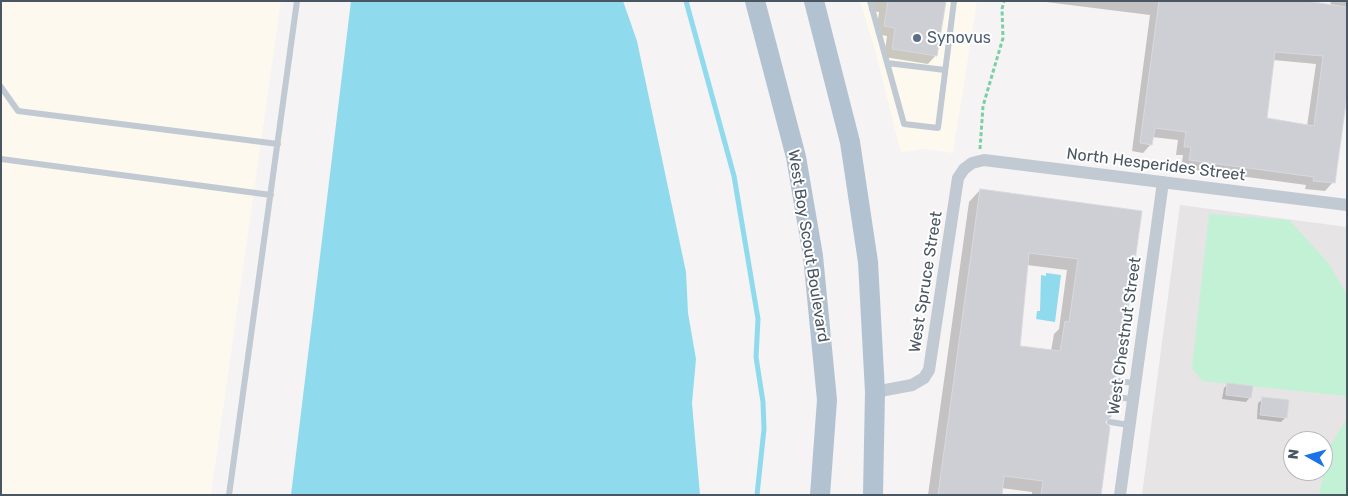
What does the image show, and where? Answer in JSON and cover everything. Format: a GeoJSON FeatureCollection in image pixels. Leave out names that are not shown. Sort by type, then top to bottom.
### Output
{"type":"FeatureCollection","features":[{"type":"Feature","properties":{"kind":"main road","name":"West Boy Scout Boulevard"},"geometry":{"type":"LineString","coordinates":[[755,1],[796,157],[813,256],[827,400],[820,495]]}},
{"type":"Feature","properties":{"kind":"main road"},"geometry":{"type":"LineString","coordinates":[[814,1],[850,142],[868,262],[875,392],[873,495]]}},
{"type":"Feature","properties":{"kind":"street","name":"North Hesperides Street"},"geometry":{"type":"LineString","coordinates":[[964,169],[972,163],[984,160],[1347,205]]}},
{"type":"Feature","properties":{"kind":"street","name":"West Spruce Street"},"geometry":{"type":"LineString","coordinates":[[875,392],[912,384],[924,378],[929,370],[958,178],[964,169]]}},
{"type":"Feature","properties":{"kind":"street","name":"West Chestnut Street"},"geometry":{"type":"LineString","coordinates":[[1120,495],[1163,182]]}},
{"type":"Feature","properties":{"kind":"lane"},"geometry":{"type":"LineString","coordinates":[[229,495],[297,1]]}},
{"type":"Feature","properties":{"kind":"lane"},"geometry":{"type":"LineString","coordinates":[[870,1],[904,124],[938,128],[954,1]]}},
{"type":"Feature","properties":{"kind":"lane"},"geometry":{"type":"LineString","coordinates":[[887,63],[945,70]]}},
{"type":"Feature","properties":{"kind":"lane"},"geometry":{"type":"LineString","coordinates":[[1,87],[18,111],[278,144]]}},
{"type":"Feature","properties":{"kind":"lane"},"geometry":{"type":"LineString","coordinates":[[1,159],[271,195]]}},
{"type":"Feature","properties":{"kind":"lane"},"geometry":{"type":"LineString","coordinates":[[1116,381],[1135,383]]}},
{"type":"Feature","properties":{"kind":"lane"},"geometry":{"type":"LineString","coordinates":[[1114,397],[1133,399]]}},
{"type":"Feature","properties":{"kind":"lane"},"geometry":{"type":"LineString","coordinates":[[1110,422],[1129,425]]}},
{"type":"Feature","properties":{"kind":"path"},"geometry":{"type":"LineString","coordinates":[[980,149],[983,106],[1003,38],[1002,8],[1004,1]]}},
{"type":"Feature","properties":{"kind":"shaded area"},"geometry":{"type":"Polygon","coordinates":[[[1,1],[281,1],[211,495],[1,495],[1,1]]]}},
{"type":"Feature","properties":{"kind":"shaded area"},"geometry":{"type":"Polygon","coordinates":[[[860,1],[977,1],[953,153],[922,149],[901,153],[875,50],[860,1]]]}},
{"type":"Feature","properties":{"kind":"shaded area"},"geometry":{"type":"Polygon","coordinates":[[[1180,205],[1347,227],[1347,495],[1142,495],[1180,205]]]}},
{"type":"Feature","properties":{"kind":"green space"},"geometry":{"type":"Polygon","coordinates":[[[1209,214],[1289,220],[1329,264],[1347,295],[1347,396],[1202,381],[1192,368],[1209,214]]]}},
{"type":"Feature","properties":{"kind":"green space"},"geometry":{"type":"Polygon","coordinates":[[[1347,419],[1347,495],[1319,495],[1322,481],[1333,481],[1333,442],[1347,419]]]}},
{"type":"Feature","properties":{"kind":"water"},"geometry":{"type":"Polygon","coordinates":[[[351,1],[623,1],[637,41],[686,272],[688,313],[696,359],[692,403],[700,495],[291,495],[351,1]]]}},
{"type":"Feature","properties":{"kind":"water"},"geometry":{"type":"Polygon","coordinates":[[[1046,273],[1061,275],[1055,322],[1036,319],[1037,311],[1040,311],[1041,275],[1046,276],[1046,273]]]}},
{"type":"Feature","properties":{"kind":"building","name":"Synovus"},"geometry":{"type":"Polygon","coordinates":[[[888,1],[946,1],[937,56],[892,49],[895,28],[884,26],[888,1]]]}},
{"type":"Feature","properties":{"kind":"building"},"geometry":{"type":"Polygon","coordinates":[[[1159,1],[1306,1],[1347,7],[1347,95],[1335,183],[1313,181],[1314,177],[1189,160],[1191,147],[1184,147],[1186,132],[1155,128],[1152,145],[1140,143],[1159,1]],[[1275,52],[1267,118],[1314,126],[1323,56],[1275,52]]]}},
{"type":"Feature","properties":{"kind":"building"},"geometry":{"type":"Polygon","coordinates":[[[980,189],[1142,211],[1121,360],[1119,359],[1117,376],[1111,380],[1115,386],[1115,392],[1109,396],[1113,402],[1111,417],[1105,422],[1110,427],[1101,495],[1041,495],[1043,481],[1004,476],[1002,495],[938,495],[980,189]],[[1029,253],[1020,346],[1060,351],[1065,321],[1069,322],[1078,259],[1029,253]]]}},
{"type":"Feature","properties":{"kind":"building"},"geometry":{"type":"Polygon","coordinates":[[[1227,383],[1253,386],[1251,398],[1226,395],[1227,383]]]}},
{"type":"Feature","properties":{"kind":"building"},"geometry":{"type":"Polygon","coordinates":[[[1262,397],[1289,400],[1287,418],[1260,415],[1262,397]]]}},
{"type":"Feature","properties":{"kind":"waterway"},"geometry":{"type":"LineString","coordinates":[[686,1],[734,176],[758,319],[756,357],[763,402],[764,429],[757,495]]}},
{"type":"Feature","properties":{"kind":"place","name":"Synovus"},"geometry":{"type":"Point","coordinates":[917,38]}}]}
